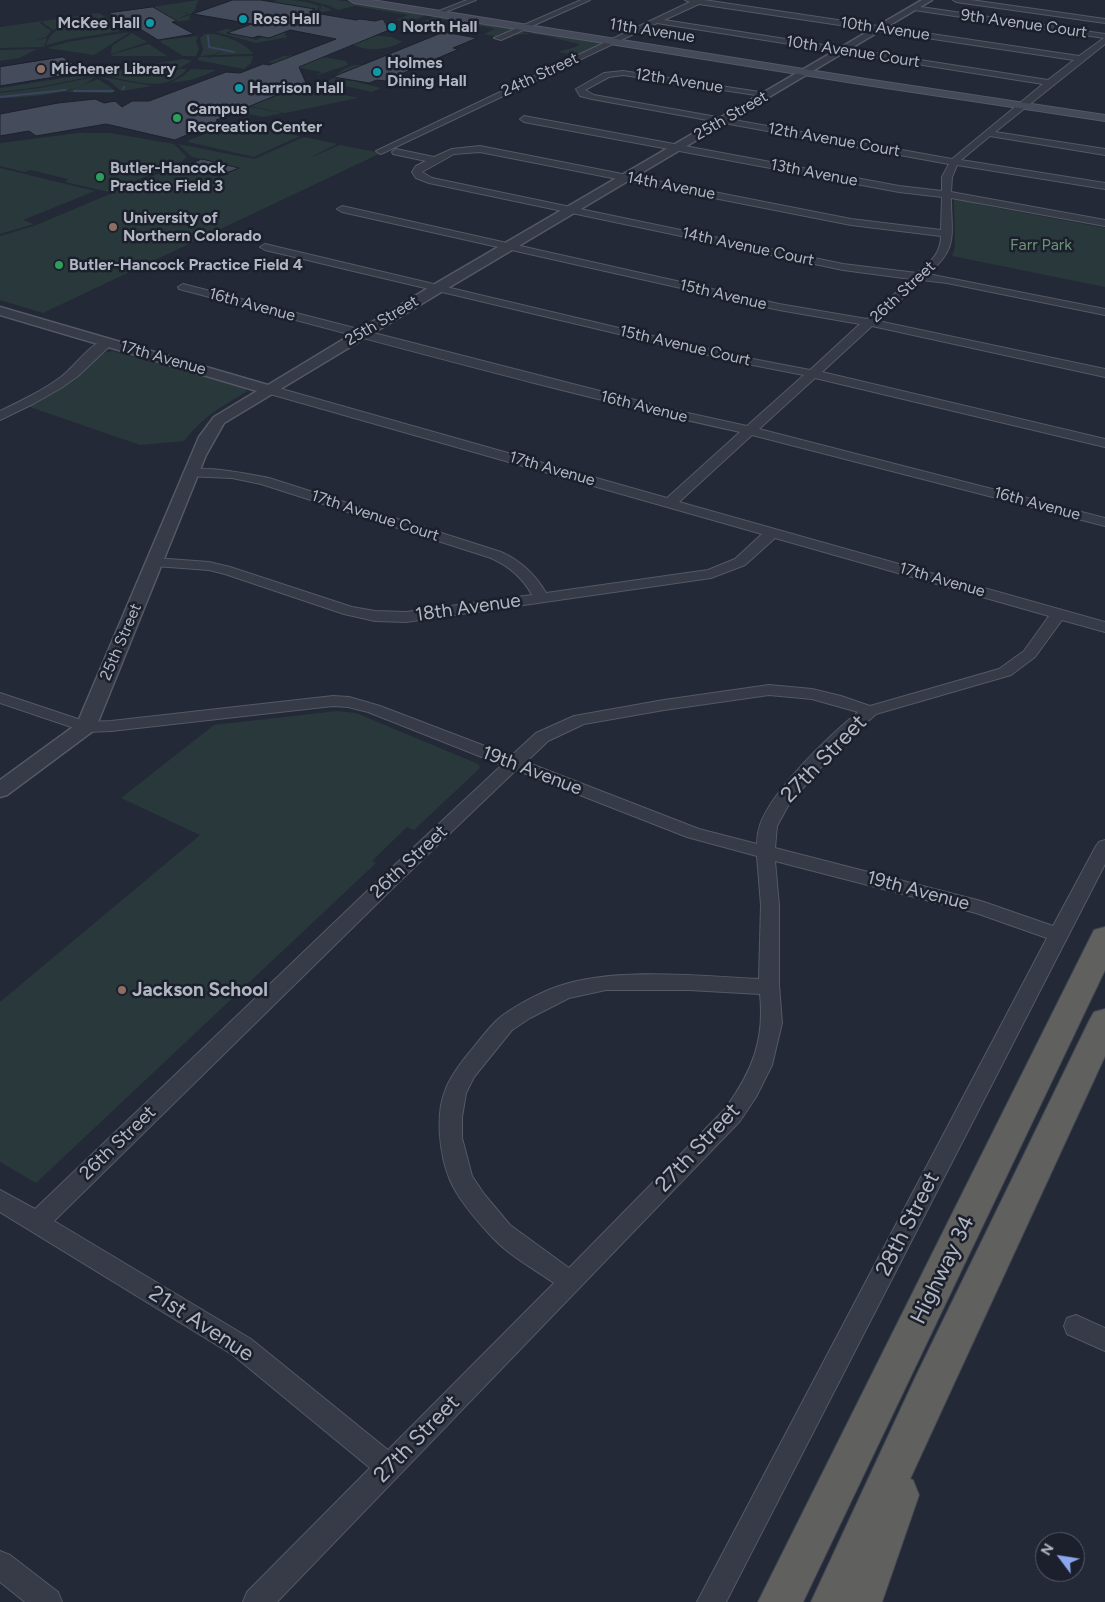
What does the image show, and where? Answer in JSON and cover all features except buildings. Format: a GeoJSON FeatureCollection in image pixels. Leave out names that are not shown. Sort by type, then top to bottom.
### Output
{"type":"FeatureCollection","features":[{"type":"Feature","properties":{"kind":"highway","name":"Highway 34"},"geometry":{"type":"LineString","coordinates":[[780,1602],[1105,938]]}},
{"type":"Feature","properties":{"kind":"highway","name":"Highway 34"},"geometry":{"type":"LineString","coordinates":[[833,1602],[930,1389],[1105,1021]]}},
{"type":"Feature","properties":{"kind":"highway"},"geometry":{"type":"LineString","coordinates":[[860,1602],[889,1524],[930,1389]]}},
{"type":"Feature","properties":{"kind":"main road","name":"11th Avenue"},"geometry":{"type":"LineString","coordinates":[[354,0],[1105,118]]}},
{"type":"Feature","properties":{"kind":"main road","name":"11th Avenue"},"geometry":{"type":"LineString","coordinates":[[1020,106],[1105,122]]}},
{"type":"Feature","properties":{"kind":"street"},"geometry":{"type":"LineString","coordinates":[[438,14],[473,0]]}},
{"type":"Feature","properties":{"kind":"street"},"geometry":{"type":"LineString","coordinates":[[498,38],[587,0]]}},
{"type":"Feature","properties":{"kind":"street","name":"10th Avenue"},"geometry":{"type":"LineString","coordinates":[[688,0],[1082,59]]}},
{"type":"Feature","properties":{"kind":"street","name":"25th Street"},"geometry":{"type":"LineString","coordinates":[[86,727],[190,473],[207,437],[219,420],[267,389],[928,0]]}},
{"type":"Feature","properties":{"kind":"street"},"geometry":{"type":"LineString","coordinates":[[956,0],[1105,21]]}},
{"type":"Feature","properties":{"kind":"street","name":"24th Street"},"geometry":{"type":"LineString","coordinates":[[380,151],[699,1]]}},
{"type":"Feature","properties":{"kind":"street","name":"9th Avenue Court"},"geometry":{"type":"LineString","coordinates":[[914,8],[1105,38]]}},
{"type":"Feature","properties":{"kind":"street","name":"10th Avenue Court"},"geometry":{"type":"LineString","coordinates":[[655,21],[1050,83]]}},
{"type":"Feature","properties":{"kind":"street"},"geometry":{"type":"LineString","coordinates":[[954,162],[1020,106],[1082,59],[1105,38]]}},
{"type":"Feature","properties":{"kind":"street","name":"12th Avenue"},"geometry":{"type":"LineString","coordinates":[[592,82],[610,74],[631,73],[766,95]]}},
{"type":"Feature","properties":{"kind":"street","name":"12th Avenue Court"},"geometry":{"type":"LineString","coordinates":[[592,82],[581,89],[581,93],[592,97],[954,162],[1105,186]]}},
{"type":"Feature","properties":{"kind":"street","name":"13th Avenue"},"geometry":{"type":"LineString","coordinates":[[524,119],[899,189],[946,194],[1105,223]]}},
{"type":"Feature","properties":{"kind":"street"},"geometry":{"type":"LineString","coordinates":[[988,133],[1105,152]]}},
{"type":"Feature","properties":{"kind":"street","name":"14th Avenue"},"geometry":{"type":"LineString","coordinates":[[435,160],[458,150],[480,149],[860,224],[947,234]]}},
{"type":"Feature","properties":{"kind":"street"},"geometry":{"type":"LineString","coordinates":[[396,152],[435,160]]}},
{"type":"Feature","properties":{"kind":"street","name":"14th Avenue Court"},"geometry":{"type":"LineString","coordinates":[[435,160],[419,168],[417,172],[419,176],[429,180],[843,267],[977,285],[1105,312]]}},
{"type":"Feature","properties":{"kind":"street","name":"26th Street"},"geometry":{"type":"LineString","coordinates":[[670,502],[921,277],[944,252],[947,234],[947,177],[954,162]]}},
{"type":"Feature","properties":{"kind":"street","name":"15th Avenue"},"geometry":{"type":"LineString","coordinates":[[342,209],[779,307],[870,322],[1105,373]]}},
{"type":"Feature","properties":{"kind":"street","name":"15th Avenue Court"},"geometry":{"type":"LineString","coordinates":[[265,247],[737,359],[814,373],[1105,443]]}},
{"type":"Feature","properties":{"kind":"street","name":"16th Avenue"},"geometry":{"type":"LineString","coordinates":[[183,287],[673,414],[750,430],[1105,522]]}},
{"type":"Feature","properties":{"kind":"street","name":"17th Avenue"},"geometry":{"type":"LineString","coordinates":[[0,311],[267,389],[1105,627]]}},
{"type":"Feature","properties":{"kind":"street"},"geometry":{"type":"LineString","coordinates":[[0,416],[66,379],[99,346],[108,342]]}},
{"type":"Feature","properties":{"kind":"street","name":"17th Avenue Court"},"geometry":{"type":"LineString","coordinates":[[190,473],[232,474],[264,481],[496,555],[510,562],[526,574],[541,598]]}},
{"type":"Feature","properties":{"kind":"street","name":"18th Avenue"},"geometry":{"type":"LineString","coordinates":[[155,562],[191,564],[230,571],[343,609],[375,616],[421,615],[711,574],[740,562],[773,532]]}},
{"type":"Feature","properties":{"kind":"street","name":"27th Street"},"geometry":{"type":"LineString","coordinates":[[257,1602],[736,1112],[761,1070],[768,1050],[772,1021],[770,918],[766,852],[768,827],[781,803],[854,722],[870,711],[1005,672],[1020,664],[1031,654],[1058,614]]}},
{"type":"Feature","properties":{"kind":"street","name":"26th Street"},"geometry":{"type":"LineString","coordinates":[[36,1222],[391,879],[542,737],[580,720],[769,690],[799,692],[834,699],[870,711]]}},
{"type":"Feature","properties":{"kind":"street","name":"19th Avenue"},"geometry":{"type":"LineString","coordinates":[[0,698],[86,727],[111,726],[333,701],[350,702],[374,709],[685,830],[981,908],[1058,935]]}},
{"type":"Feature","properties":{"kind":"street"},"geometry":{"type":"LineString","coordinates":[[0,790],[86,727]]}},
{"type":"Feature","properties":{"kind":"street","name":"28th Street"},"geometry":{"type":"LineString","coordinates":[[711,1602],[1105,846]]}},
{"type":"Feature","properties":{"kind":"street"},"geometry":{"type":"LineString","coordinates":[[570,1282],[502,1232],[476,1201],[461,1179],[451,1138],[451,1117],[455,1092],[467,1072],[490,1041],[505,1025],[545,1000],[564,992],[606,983],[689,983],[770,987]]}},
{"type":"Feature","properties":{"kind":"street","name":"21st Avenue"},"geometry":{"type":"LineString","coordinates":[[0,1200],[242,1347],[329,1416],[389,1467]]}},
{"type":"Feature","properties":{"kind":"street"},"geometry":{"type":"LineString","coordinates":[[1076,1326],[1105,1340]]}},
{"type":"Feature","properties":{"kind":"street"},"geometry":{"type":"LineString","coordinates":[[0,1565],[48,1602]]}},
{"type":"Feature","properties":{"kind":"green space"},"geometry":{"type":"Polygon","coordinates":[[[198,0],[191,14],[175,10],[189,14],[176,19],[190,15],[189,20],[173,22],[177,21],[153,7],[198,0]]]}},
{"type":"Feature","properties":{"kind":"green space"},"geometry":{"type":"Polygon","coordinates":[[[278,0],[294,0],[320,7],[314,12],[321,9],[321,5],[332,10],[315,14],[311,12],[314,9],[278,3],[268,6],[264,5],[278,0]]]}},
{"type":"Feature","properties":{"kind":"green space"},"geometry":{"type":"Polygon","coordinates":[[[308,0],[337,0],[424,14],[424,16],[409,22],[396,20],[408,15],[355,6],[338,10],[308,0]]]}},
{"type":"Feature","properties":{"kind":"green space"},"geometry":{"type":"Polygon","coordinates":[[[99,13],[127,30],[70,39],[46,45],[53,33],[59,29],[92,16],[75,20],[53,30],[42,22],[40,23],[51,31],[46,37],[34,41],[47,38],[44,47],[0,48],[0,27],[99,13]]]}},
{"type":"Feature","properties":{"kind":"green space"},"geometry":{"type":"Polygon","coordinates":[[[434,17],[511,29],[495,36],[484,34],[495,29],[451,20],[426,23],[429,24],[419,23],[434,17]]]}},
{"type":"Feature","properties":{"kind":"green space"},"geometry":{"type":"Polygon","coordinates":[[[226,29],[239,31],[256,40],[263,37],[269,38],[285,32],[285,35],[288,37],[256,43],[216,32],[226,29]]]}},
{"type":"Feature","properties":{"kind":"green space"},"geometry":{"type":"Polygon","coordinates":[[[517,31],[533,34],[511,37],[514,38],[505,37],[517,31]]]}},
{"type":"Feature","properties":{"kind":"green space"},"geometry":{"type":"Polygon","coordinates":[[[130,32],[94,55],[47,48],[68,42],[130,32]]]}},
{"type":"Feature","properties":{"kind":"green space"},"geometry":{"type":"Polygon","coordinates":[[[529,32],[603,44],[574,57],[575,55],[558,52],[580,44],[535,35],[529,32]]]}},
{"type":"Feature","properties":{"kind":"green space"},"geometry":{"type":"Polygon","coordinates":[[[132,33],[147,42],[111,54],[112,46],[132,33]]]}},
{"type":"Feature","properties":{"kind":"green space"},"geometry":{"type":"Polygon","coordinates":[[[205,34],[232,39],[245,46],[253,54],[214,55],[230,48],[212,55],[200,56],[203,50],[200,38],[205,34]]]}},
{"type":"Feature","properties":{"kind":"green space"},"geometry":{"type":"Polygon","coordinates":[[[371,35],[392,37],[402,42],[390,47],[377,49],[357,47],[351,44],[371,35]]]}},
{"type":"Feature","properties":{"kind":"green space"},"geometry":{"type":"Polygon","coordinates":[[[189,36],[165,40],[198,36],[196,42],[199,49],[196,56],[183,56],[159,41],[163,40],[189,36]]]}},
{"type":"Feature","properties":{"kind":"green space"},"geometry":{"type":"Polygon","coordinates":[[[149,44],[167,56],[112,56],[113,54],[149,44]]]}},
{"type":"Feature","properties":{"kind":"green space"},"geometry":{"type":"Polygon","coordinates":[[[37,49],[19,58],[0,61],[0,50],[37,49]]]}},
{"type":"Feature","properties":{"kind":"green space"},"geometry":{"type":"Polygon","coordinates":[[[307,54],[346,61],[348,65],[316,75],[322,72],[268,62],[284,56],[307,54]]]}},
{"type":"Feature","properties":{"kind":"green space"},"geometry":{"type":"Polygon","coordinates":[[[253,56],[251,63],[244,69],[197,60],[200,57],[210,57],[205,59],[253,56]]]}},
{"type":"Feature","properties":{"kind":"green space"},"geometry":{"type":"Polygon","coordinates":[[[183,59],[192,61],[179,68],[134,67],[183,59]]]}},
{"type":"Feature","properties":{"kind":"green space"},"geometry":{"type":"Polygon","coordinates":[[[354,65],[364,65],[340,80],[353,81],[381,88],[372,92],[327,82],[344,69],[354,65]]]}},
{"type":"Feature","properties":{"kind":"green space"},"geometry":{"type":"Polygon","coordinates":[[[129,67],[177,69],[104,76],[95,73],[129,67]]]}},
{"type":"Feature","properties":{"kind":"green space"},"geometry":{"type":"Polygon","coordinates":[[[187,69],[178,77],[159,84],[139,83],[107,76],[160,73],[187,69]]]}},
{"type":"Feature","properties":{"kind":"green space"},"geometry":{"type":"Polygon","coordinates":[[[191,69],[217,70],[191,80],[170,83],[191,69]]]}},
{"type":"Feature","properties":{"kind":"green space"},"geometry":{"type":"Polygon","coordinates":[[[82,75],[94,76],[39,87],[0,92],[0,88],[82,75]]]}},
{"type":"Feature","properties":{"kind":"green space"},"geometry":{"type":"Polygon","coordinates":[[[94,77],[87,83],[64,91],[36,96],[0,98],[0,93],[40,88],[94,77]]]}},
{"type":"Feature","properties":{"kind":"green space"},"geometry":{"type":"Polygon","coordinates":[[[101,77],[153,86],[121,91],[101,77]]]}},
{"type":"Feature","properties":{"kind":"green space"},"geometry":{"type":"Polygon","coordinates":[[[98,79],[116,91],[111,93],[66,92],[98,79]]]}},
{"type":"Feature","properties":{"kind":"green space"},"geometry":{"type":"Polygon","coordinates":[[[308,83],[313,86],[295,92],[306,95],[322,90],[358,98],[285,113],[250,106],[308,83]]]}},
{"type":"Feature","properties":{"kind":"green space"},"geometry":{"type":"Polygon","coordinates":[[[228,103],[283,113],[263,117],[215,107],[228,103]]]}},
{"type":"Feature","properties":{"kind":"green space"},"geometry":{"type":"Polygon","coordinates":[[[242,122],[236,124],[300,136],[254,157],[188,142],[221,127],[242,122]]]}},
{"type":"Feature","properties":{"kind":"green space"},"geometry":{"type":"Polygon","coordinates":[[[79,133],[110,133],[174,144],[187,157],[182,161],[109,192],[65,182],[68,179],[30,170],[25,172],[0,166],[0,143],[79,133]]]}},
{"type":"Feature","properties":{"kind":"green space"},"geometry":{"type":"Polygon","coordinates":[[[304,137],[337,144],[307,159],[340,145],[381,153],[43,313],[0,300],[0,236],[34,226],[174,167],[220,177],[240,168],[192,157],[178,144],[254,159],[304,137]]]}},
{"type":"Feature","properties":{"kind":"green space"},"geometry":{"type":"Polygon","coordinates":[[[0,168],[95,191],[23,220],[34,224],[0,234],[0,168]]]}},
{"type":"Feature","properties":{"kind":"green space","name":"Farr Park"},"geometry":{"type":"Polygon","coordinates":[[[957,199],[1105,228],[1105,287],[952,256],[955,247],[954,200],[957,199]]]}},
{"type":"Feature","properties":{"kind":"green space"},"geometry":{"type":"Polygon","coordinates":[[[113,351],[246,389],[246,392],[212,413],[184,441],[140,445],[27,406],[100,354],[113,351]]]}},
{"type":"Feature","properties":{"kind":"green space","name":"Jackson School"},"geometry":{"type":"Polygon","coordinates":[[[337,711],[356,713],[478,764],[480,768],[414,830],[407,827],[372,861],[376,863],[36,1183],[0,1162],[0,1002],[200,835],[121,798],[214,725],[337,711]]]}},
{"type":"Feature","properties":{"kind":"waterway"},"geometry":{"type":"LineString","coordinates":[[208,36],[209,47],[234,52]]}},
{"type":"Feature","properties":{"kind":"waterway"},"geometry":{"type":"LineString","coordinates":[[0,97],[66,90]]}},
{"type":"Feature","properties":{"kind":"waterway"},"geometry":{"type":"LineString","coordinates":[[74,91],[113,91]]}},
{"type":"Feature","properties":{"kind":"place","name":"Ross Hall"},"geometry":{"type":"Point","coordinates":[243,19]}},
{"type":"Feature","properties":{"kind":"place","name":"McKee Hall"},"geometry":{"type":"Point","coordinates":[150,23]}},
{"type":"Feature","properties":{"kind":"place","name":"North Hall"},"geometry":{"type":"Point","coordinates":[392,27]}},
{"type":"Feature","properties":{"kind":"place","name":"Michener Library"},"geometry":{"type":"Point","coordinates":[41,69]}},
{"type":"Feature","properties":{"kind":"place","name":"Holmes Dining Hall"},"geometry":{"type":"Point","coordinates":[377,72]}},
{"type":"Feature","properties":{"kind":"place","name":"Harrison Hall"},"geometry":{"type":"Point","coordinates":[239,88]}},
{"type":"Feature","properties":{"kind":"place","name":"Campus Recreation Center"},"geometry":{"type":"Point","coordinates":[177,118]}},
{"type":"Feature","properties":{"kind":"place","name":"Butler-Hancock Practice Field 3"},"geometry":{"type":"Point","coordinates":[100,177]}},
{"type":"Feature","properties":{"kind":"place","name":"University of Northern Colorado"},"geometry":{"type":"Point","coordinates":[113,227]}},
{"type":"Feature","properties":{"kind":"place","name":"Butler-Hancock Practice Field 4"},"geometry":{"type":"Point","coordinates":[59,265]}},
{"type":"Feature","properties":{"kind":"place","name":"Jackson School"},"geometry":{"type":"Point","coordinates":[122,990]}}]}
